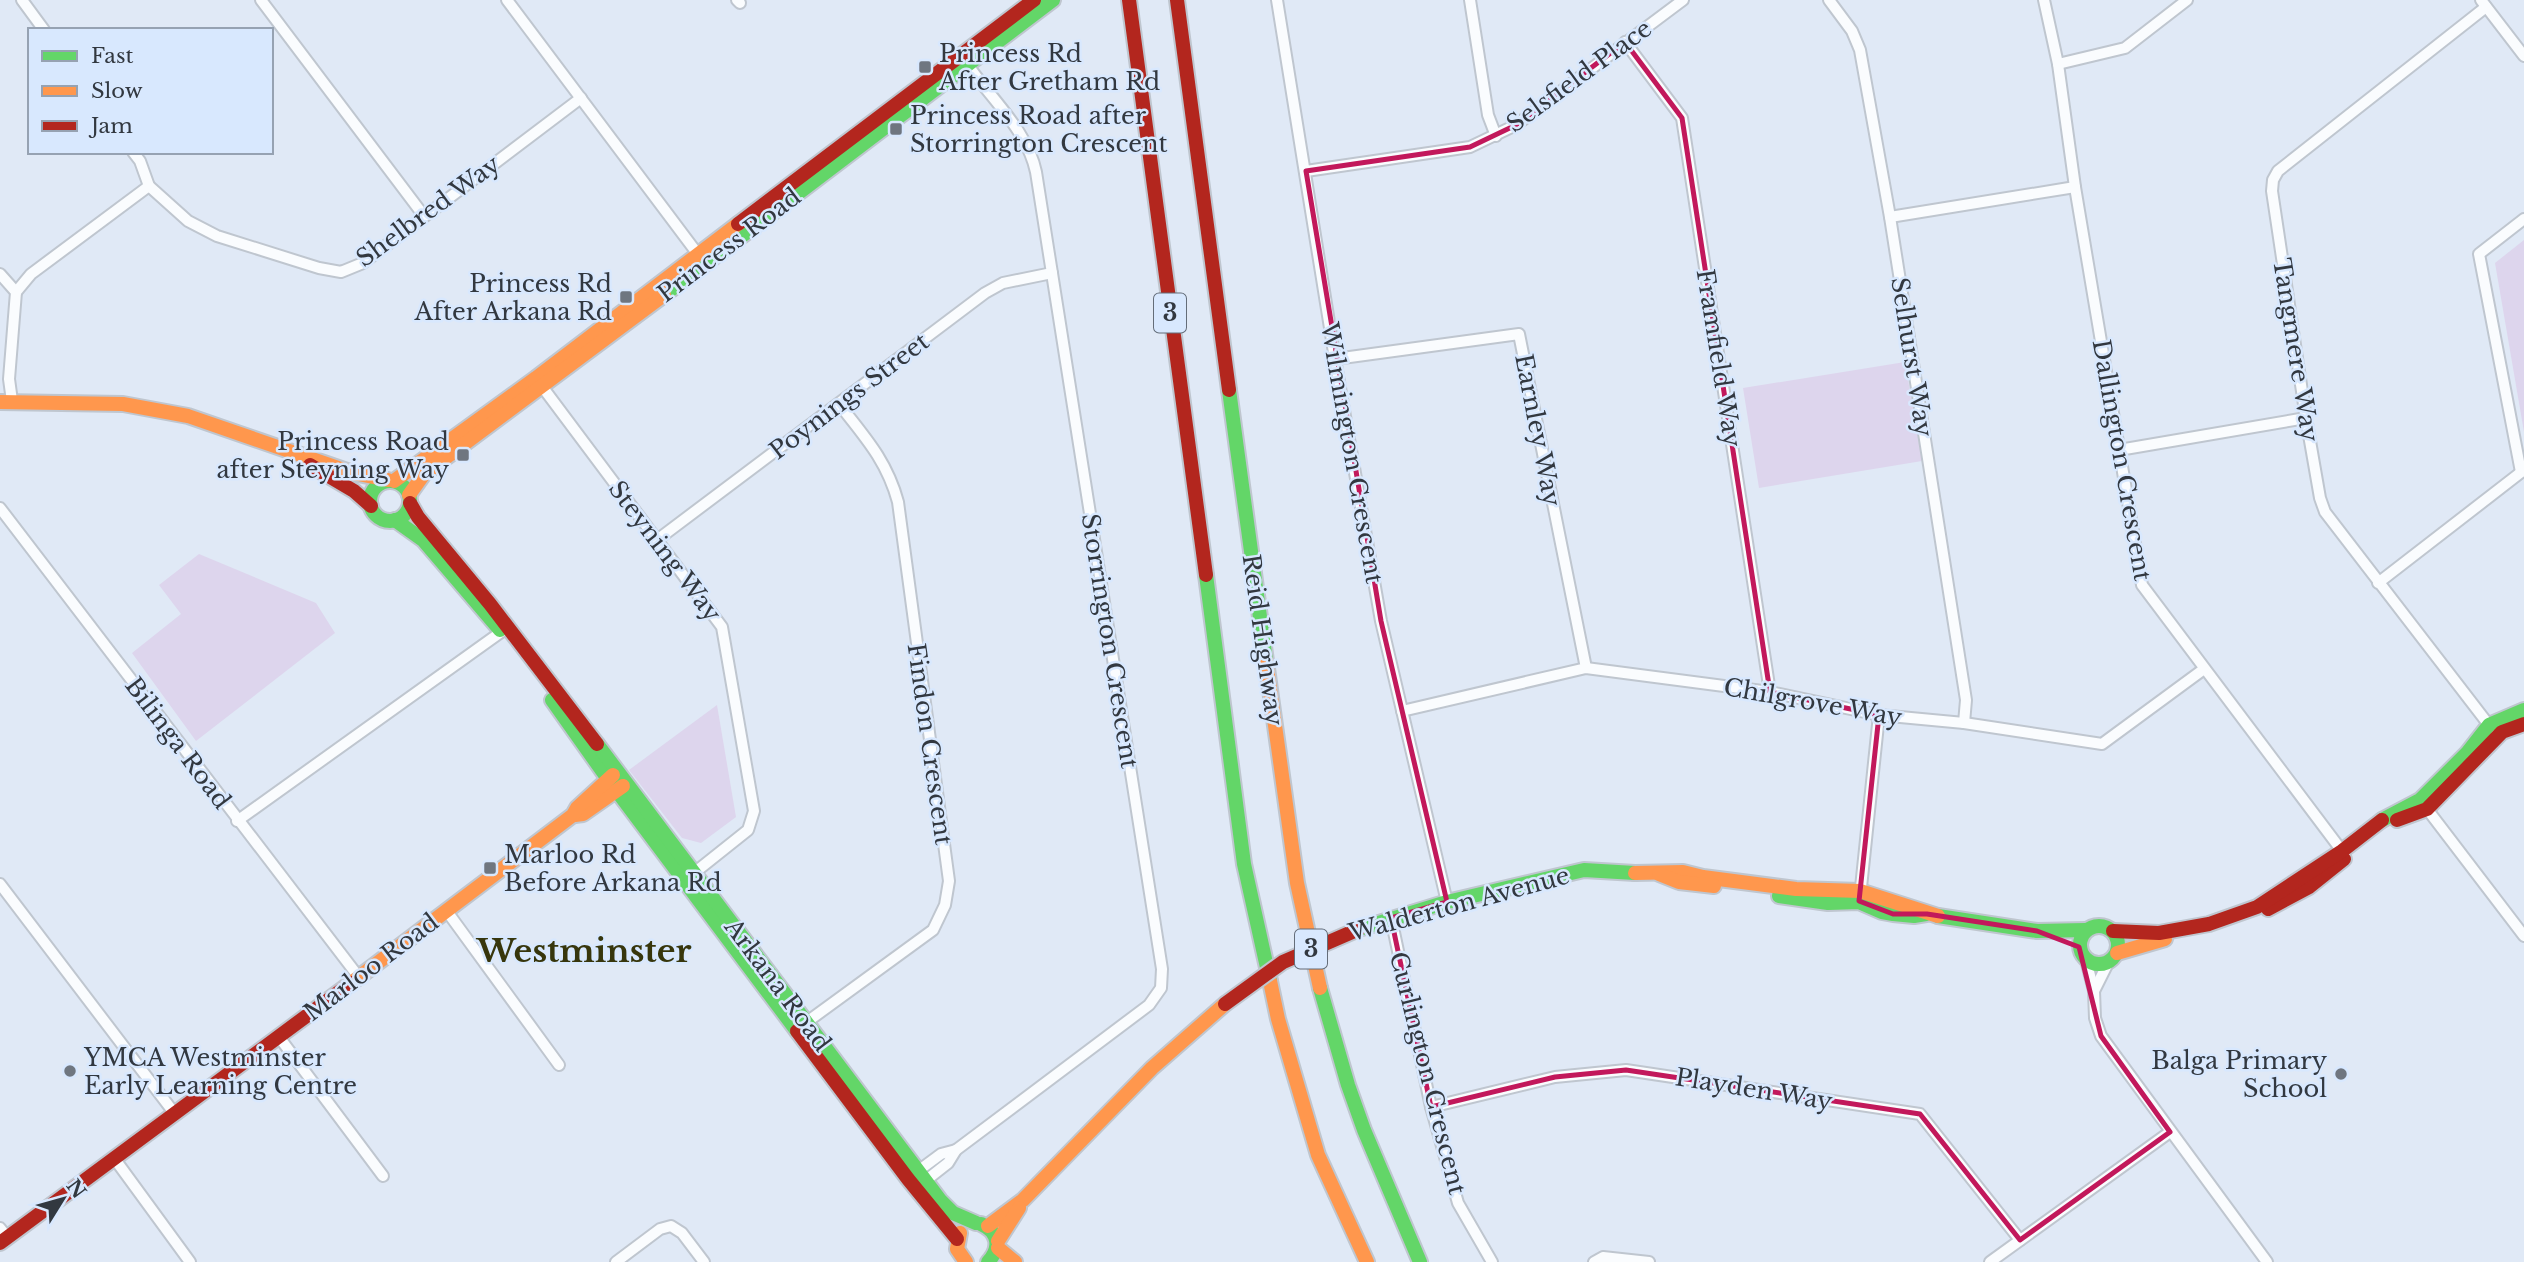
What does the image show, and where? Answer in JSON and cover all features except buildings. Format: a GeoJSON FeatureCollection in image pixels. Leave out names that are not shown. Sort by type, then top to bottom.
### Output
{"type":"FeatureCollection","features":[{"type":"Feature","properties":{"kind":"main road","name":"Princess Road"},"geometry":{"type":"LineString","coordinates":[[410,499],[424,474],[539,382],[964,60],[1024,8],[1053,0]]}},
{"type":"Feature","properties":{"kind":"main road","name":"Reid Highway"},"geometry":{"type":"LineString","coordinates":[[1129,0],[1244,864],[1278,1019],[1318,1156],[1367,1262]]}},
{"type":"Feature","properties":{"kind":"main road","name":"Reid Highway"},"geometry":{"type":"LineString","coordinates":[[1177,0],[1297,883],[1318,979],[1348,1085],[1364,1130],[1420,1262]]}},
{"type":"Feature","properties":{"kind":"main road","name":"Princess Road"},"geometry":{"type":"LineString","coordinates":[[391,481],[539,382]]}},
{"type":"Feature","properties":{"kind":"main road"},"geometry":{"type":"LineString","coordinates":[[6,401],[123,404],[188,416],[353,473],[401,484],[410,499],[408,510],[395,520],[380,518],[354,491],[288,452]]}},
{"type":"Feature","properties":{"kind":"main road"},"geometry":{"type":"LineString","coordinates":[[370,506],[373,489],[391,481]]}},
{"type":"Feature","properties":{"kind":"main road","name":"Arkana Road"},"geometry":{"type":"LineString","coordinates":[[410,499],[418,517],[505,629],[917,1180],[957,1239],[957,1250],[966,1262]]}},
{"type":"Feature","properties":{"kind":"main road","name":"Arkana Road"},"geometry":{"type":"LineString","coordinates":[[395,520],[423,540],[505,629]]}},
{"type":"Feature","properties":{"kind":"main road"},"geometry":{"type":"LineString","coordinates":[[2344,854],[2290,899],[2240,922],[2152,941],[2097,964],[2083,954],[2081,936],[2086,930],[2099,925],[2113,931],[2159,933],[2209,924],[2257,907],[2423,804],[2494,730],[2524,710]]}},
{"type":"Feature","properties":{"kind":"main road"},"geometry":{"type":"LineString","coordinates":[[2494,730],[2524,724]]}},
{"type":"Feature","properties":{"kind":"main road","name":"Marloo Road"},"geometry":{"type":"LineString","coordinates":[[2,1236],[175,1114],[573,816],[577,808],[618,781]]}},
{"type":"Feature","properties":{"kind":"main road","name":"Walderton Avenue"},"geometry":{"type":"LineString","coordinates":[[957,1239],[967,1226],[982,1225],[1023,1200],[1188,1034],[1283,962],[1359,929],[1447,902],[1584,870],[1658,874],[1683,872],[1748,887],[1860,896],[1911,905],[1927,914],[2038,931],[2086,930]]}},
{"type":"Feature","properties":{"kind":"main road","name":"Walderton Avenue"},"geometry":{"type":"LineString","coordinates":[[2038,931],[2083,954]]}},
{"type":"Feature","properties":{"kind":"main road"},"geometry":{"type":"LineString","coordinates":[[2113,931],[2118,945],[2113,957]]}},
{"type":"Feature","properties":{"kind":"main road","name":"Arkana Road"},"geometry":{"type":"LineString","coordinates":[[917,1180],[953,1213],[982,1225]]}},
{"type":"Feature","properties":{"kind":"main road","name":"Walderton Avenue"},"geometry":{"type":"LineString","coordinates":[[988,1262],[992,1260],[1023,1200]]}},
{"type":"Feature","properties":{"kind":"main road"},"geometry":{"type":"LineString","coordinates":[[982,1225],[996,1234],[998,1244],[1014,1262]]}},
{"type":"Feature","properties":{"kind":"street"},"geometry":{"type":"LineString","coordinates":[[22,0],[43,28]]}},
{"type":"Feature","properties":{"kind":"street"},"geometry":{"type":"LineString","coordinates":[[261,0],[424,216]]}},
{"type":"Feature","properties":{"kind":"street"},"geometry":{"type":"LineString","coordinates":[[507,0],[701,258]]}},
{"type":"Feature","properties":{"kind":"street","name":"Wilmington Crescent"},"geometry":{"type":"LineString","coordinates":[[1278,0],[1335,359],[1381,621],[1447,902]]}},
{"type":"Feature","properties":{"kind":"street"},"geometry":{"type":"LineString","coordinates":[[1470,0],[1488,115],[1496,136]]}},
{"type":"Feature","properties":{"kind":"street","name":"Selsfield Place"},"geometry":{"type":"LineString","coordinates":[[1306,171],[1470,147],[1496,136],[1516,125],[1683,0]]}},
{"type":"Feature","properties":{"kind":"street","name":"Selhurst Way"},"geometry":{"type":"LineString","coordinates":[[1829,0],[1852,31],[1860,50],[1890,217],[1966,700],[1964,723]]}},
{"type":"Feature","properties":{"kind":"street","name":"Dallington Crescent"},"geometry":{"type":"LineString","coordinates":[[2044,0],[2058,64],[2075,187],[2142,585],[2344,854]]}},
{"type":"Feature","properties":{"kind":"street"},"geometry":{"type":"LineString","coordinates":[[2058,64],[2125,48],[2188,0]]}},
{"type":"Feature","properties":{"kind":"street"},"geometry":{"type":"LineString","coordinates":[[2483,3],[2524,56]]}},
{"type":"Feature","properties":{"kind":"street","name":"Tangmere Way"},"geometry":{"type":"LineString","coordinates":[[2483,3],[2278,171],[2273,180],[2272,191],[2306,418],[2320,498],[2325,512],[2494,730]]}},
{"type":"Feature","properties":{"kind":"street","name":"Framfield Way"},"geometry":{"type":"LineString","coordinates":[[1625,42],[1682,118],[1770,692]]}},
{"type":"Feature","properties":{"kind":"street","name":"Storrington Crescent"},"geometry":{"type":"LineString","coordinates":[[917,1180],[941,1154],[956,1150],[1149,1005],[1161,988],[1162,969],[1034,161],[1020,135],[964,60]]}},
{"type":"Feature","properties":{"kind":"street","name":"Shelbred Way"},"geometry":{"type":"LineString","coordinates":[[135,154],[149,186],[188,221],[217,236],[341,272],[363,263],[581,98]]}},
{"type":"Feature","properties":{"kind":"street"},"geometry":{"type":"LineString","coordinates":[[6,401],[16,292],[31,274],[149,186]]}},
{"type":"Feature","properties":{"kind":"street"},"geometry":{"type":"LineString","coordinates":[[1890,217],[2075,187]]}},
{"type":"Feature","properties":{"kind":"street"},"geometry":{"type":"LineString","coordinates":[[2378,583],[2522,471],[2479,254],[2524,219]]}},
{"type":"Feature","properties":{"kind":"street","name":"Poynings Street"},"geometry":{"type":"LineString","coordinates":[[657,540],[985,293],[1003,283],[1052,273]]}},
{"type":"Feature","properties":{"kind":"street"},"geometry":{"type":"LineString","coordinates":[[0,274],[16,292]]}},
{"type":"Feature","properties":{"kind":"street","name":"Earnley Way"},"geometry":{"type":"LineString","coordinates":[[1335,359],[1519,334],[1586,668]]}},
{"type":"Feature","properties":{"kind":"street","name":"Steyning Way"},"geometry":{"type":"LineString","coordinates":[[539,382],[722,627],[754,811],[748,830],[688,877]]}},
{"type":"Feature","properties":{"kind":"street","name":"Findon Crescent"},"geometry":{"type":"LineString","coordinates":[[802,1026],[933,930],[945,905],[948,881],[898,502],[882,458],[839,404]]}},
{"type":"Feature","properties":{"kind":"street"},"geometry":{"type":"LineString","coordinates":[[2119,450],[2306,418]]}},
{"type":"Feature","properties":{"kind":"street","name":"Bilinga Road"},"geometry":{"type":"LineString","coordinates":[[0,509],[358,976]]}},
{"type":"Feature","properties":{"kind":"street"},"geometry":{"type":"LineString","coordinates":[[237,821],[505,629]]}},
{"type":"Feature","properties":{"kind":"street","name":"Chilgrove Way"},"geometry":{"type":"LineString","coordinates":[[1402,711],[1586,668],[1770,692],[1880,715],[1964,723],[2102,744],[2204,669]]}},
{"type":"Feature","properties":{"kind":"street"},"geometry":{"type":"LineString","coordinates":[[1860,896],[1880,715]]}},
{"type":"Feature","properties":{"kind":"street"},"geometry":{"type":"LineString","coordinates":[[2423,804],[2524,936]]}},
{"type":"Feature","properties":{"kind":"street"},"geometry":{"type":"LineString","coordinates":[[0,884],[175,1114]]}},
{"type":"Feature","properties":{"kind":"street"},"geometry":{"type":"LineString","coordinates":[[446,910],[559,1065]]}},
{"type":"Feature","properties":{"kind":"street","name":"Curlington Crescent"},"geometry":{"type":"LineString","coordinates":[[1391,918],[1431,1107],[1458,1203],[1492,1262]]}},
{"type":"Feature","properties":{"kind":"street"},"geometry":{"type":"LineString","coordinates":[[2083,954],[2094,991],[2095,1018],[2101,1036],[2267,1262]]}},
{"type":"Feature","properties":{"kind":"street"},"geometry":{"type":"LineString","coordinates":[[2094,991],[2113,957]]}},
{"type":"Feature","properties":{"kind":"street"},"geometry":{"type":"LineString","coordinates":[[279,1037],[383,1176]]}},
{"type":"Feature","properties":{"kind":"street","name":"Playden Way"},"geometry":{"type":"LineString","coordinates":[[1431,1107],[1555,1077],[1626,1070],[1920,1114],[2020,1240]]}},
{"type":"Feature","properties":{"kind":"street"},"geometry":{"type":"LineString","coordinates":[[1990,1262],[2170,1132]]}},
{"type":"Feature","properties":{"kind":"street"},"geometry":{"type":"LineString","coordinates":[[114,1158],[190,1262]]}},
{"type":"Feature","properties":{"kind":"street"},"geometry":{"type":"LineString","coordinates":[[616,1262],[660,1229],[671,1226],[682,1233],[704,1262]]}},
{"type":"Feature","properties":{"kind":"street"},"geometry":{"type":"LineString","coordinates":[[1594,1262],[1602,1257],[1649,1262]]}},
{"type":"Feature","properties":{"kind":"highlighted area"},"geometry":{"type":"Polygon","coordinates":[[[1625,42],[1682,118],[1770,692],[1879,715],[1859,901],[1893,914],[1927,914],[2037,931],[2079,947],[2101,1036],[2170,1132],[2020,1240],[1920,1114],[1626,1070],[1555,1077],[1431,1107],[1391,918],[1447,902],[1381,621],[1306,171],[1470,147],[1516,125],[1625,42]]]}},
{"type":"Feature","properties":{"kind":"shaded area"},"geometry":{"type":"Polygon","coordinates":[[[2524,240],[2524,432],[2495,263],[2524,240]]]}},
{"type":"Feature","properties":{"kind":"shaded area"},"geometry":{"type":"Polygon","coordinates":[[[1905,362],[1922,461],[1759,488],[1743,388],[1905,362]]]}},
{"type":"Feature","properties":{"kind":"shaded area"},"geometry":{"type":"Polygon","coordinates":[[[199,554],[316,603],[335,633],[196,741],[132,653],[181,614],[159,585],[199,554]]]}},
{"type":"Feature","properties":{"kind":"shaded area"},"geometry":{"type":"Polygon","coordinates":[[[717,705],[736,817],[701,843],[682,838],[629,770],[717,705]]]}},
{"type":"Feature","properties":{"kind":"traffic: fast"},"geometry":{"type":"LineString","coordinates":[[664,295],[1053,0]]}},
{"type":"Feature","properties":{"kind":"traffic: fast"},"geometry":{"type":"LineString","coordinates":[[1229,390],[1266,661]]}},
{"type":"Feature","properties":{"kind":"traffic: fast"},"geometry":{"type":"LineString","coordinates":[[390,481],[398,482],[404,487],[409,493],[410,501],[409,509],[404,515],[398,520],[390,521],[382,520],[376,515],[371,509],[370,501],[371,493],[376,487],[382,482],[390,481]]}},
{"type":"Feature","properties":{"kind":"traffic: fast"},"geometry":{"type":"LineString","coordinates":[[395,520],[423,540],[500,630]]}},
{"type":"Feature","properties":{"kind":"traffic: fast"},"geometry":{"type":"LineString","coordinates":[[1206,575],[1244,864],[1270,981]]}},
{"type":"Feature","properties":{"kind":"traffic: fast"},"geometry":{"type":"LineString","coordinates":[[552,700],[797,1031]]}},
{"type":"Feature","properties":{"kind":"traffic: fast"},"geometry":{"type":"LineString","coordinates":[[2382,820],[2420,800],[2467,753],[2489,725],[2524,710]]}},
{"type":"Feature","properties":{"kind":"traffic: fast"},"geometry":{"type":"LineString","coordinates":[[597,744],[940,1200],[953,1213],[976,1223]]}},
{"type":"Feature","properties":{"kind":"traffic: fast"},"geometry":{"type":"LineString","coordinates":[[1359,929],[1447,902],[1584,870],[1635,873]]}},
{"type":"Feature","properties":{"kind":"traffic: fast"},"geometry":{"type":"LineString","coordinates":[[1779,896],[1828,903],[1859,902],[1893,914],[1926,914]]}},
{"type":"Feature","properties":{"kind":"traffic: fast"},"geometry":{"type":"LineString","coordinates":[[1938,916],[2037,931],[2086,930]]}},
{"type":"Feature","properties":{"kind":"traffic: fast"},"geometry":{"type":"LineString","coordinates":[[2099,926],[2113,931],[2118,945],[2113,959],[2099,964],[2085,959],[2080,945],[2085,931],[2099,926]]}},
{"type":"Feature","properties":{"kind":"traffic: fast"},"geometry":{"type":"LineString","coordinates":[[1320,988],[1364,1130],[1420,1262]]}},
{"type":"Feature","properties":{"kind":"traffic: fast"},"geometry":{"type":"LineString","coordinates":[[981,1224],[992,1231],[996,1241],[995,1251],[988,1262]]}},
{"type":"Feature","properties":{"kind":"traffic: slow"},"geometry":{"type":"LineString","coordinates":[[394,481],[536,378],[738,224]]}},
{"type":"Feature","properties":{"kind":"traffic: slow"},"geometry":{"type":"LineString","coordinates":[[409,495],[424,474],[664,295]]}},
{"type":"Feature","properties":{"kind":"traffic: slow"},"geometry":{"type":"LineString","coordinates":[[0,402],[123,404],[188,416],[353,473],[388,480]]}},
{"type":"Feature","properties":{"kind":"traffic: slow"},"geometry":{"type":"LineString","coordinates":[[1266,661],[1297,883],[1320,988]]}},
{"type":"Feature","properties":{"kind":"traffic: slow"},"geometry":{"type":"LineString","coordinates":[[351,983],[573,815],[577,808],[613,775]]}},
{"type":"Feature","properties":{"kind":"traffic: slow"},"geometry":{"type":"LineString","coordinates":[[575,815],[583,814],[623,786]]}},
{"type":"Feature","properties":{"kind":"traffic: slow"},"geometry":{"type":"LineString","coordinates":[[1635,873],[1683,872],[1796,889],[1860,891],[1938,916]]}},
{"type":"Feature","properties":{"kind":"traffic: slow"},"geometry":{"type":"LineString","coordinates":[[1659,874],[1679,882],[1714,886]]}},
{"type":"Feature","properties":{"kind":"traffic: slow"},"geometry":{"type":"LineString","coordinates":[[2117,953],[2165,939]]}},
{"type":"Feature","properties":{"kind":"traffic: slow"},"geometry":{"type":"LineString","coordinates":[[1270,981],[1278,1019],[1318,1155],[1367,1262]]}},
{"type":"Feature","properties":{"kind":"traffic: slow"},"geometry":{"type":"LineString","coordinates":[[988,1226],[1023,1200],[1152,1068],[1225,1004]]}},
{"type":"Feature","properties":{"kind":"traffic: slow"},"geometry":{"type":"LineString","coordinates":[[998,1241],[1019,1208]]}},
{"type":"Feature","properties":{"kind":"traffic: slow"},"geometry":{"type":"LineString","coordinates":[[960,1233],[957,1249],[966,1262]]}},
{"type":"Feature","properties":{"kind":"traffic: slow"},"geometry":{"type":"LineString","coordinates":[[998,1248],[1015,1262]]}},
{"type":"Feature","properties":{"kind":"traffic: jam"},"geometry":{"type":"LineString","coordinates":[[738,224],[1034,0]]}},
{"type":"Feature","properties":{"kind":"traffic: jam"},"geometry":{"type":"LineString","coordinates":[[1129,0],[1206,575]]}},
{"type":"Feature","properties":{"kind":"traffic: jam"},"geometry":{"type":"LineString","coordinates":[[1177,0],[1229,390]]}},
{"type":"Feature","properties":{"kind":"traffic: jam"},"geometry":{"type":"LineString","coordinates":[[310,465],[354,491],[371,506]]}},
{"type":"Feature","properties":{"kind":"traffic: jam"},"geometry":{"type":"LineString","coordinates":[[410,503],[418,517],[490,604],[597,744]]}},
{"type":"Feature","properties":{"kind":"traffic: jam"},"geometry":{"type":"LineString","coordinates":[[2397,820],[2427,809],[2502,732],[2524,724]]}},
{"type":"Feature","properties":{"kind":"traffic: jam"},"geometry":{"type":"LineString","coordinates":[[2113,931],[2159,933],[2209,924],[2257,907],[2342,851],[2382,820]]}},
{"type":"Feature","properties":{"kind":"traffic: jam"},"geometry":{"type":"LineString","coordinates":[[2268,909],[2309,887],[2344,859]]}},
{"type":"Feature","properties":{"kind":"traffic: jam"},"geometry":{"type":"LineString","coordinates":[[1225,1004],[1283,962],[1359,929]]}},
{"type":"Feature","properties":{"kind":"traffic: jam"},"geometry":{"type":"LineString","coordinates":[[0,1243],[351,983]]}},
{"type":"Feature","properties":{"kind":"traffic: jam"},"geometry":{"type":"LineString","coordinates":[[797,1031],[908,1179],[957,1239]]}},
{"type":"Feature","properties":{"kind":"place","name":"Princess Rd After Gretham Rd"},"geometry":{"type":"Point","coordinates":[925,67]}},
{"type":"Feature","properties":{"kind":"place","name":"Princess Road after Storrington Crescent"},"geometry":{"type":"Point","coordinates":[896,129]}},
{"type":"Feature","properties":{"kind":"place","name":"Princess Rd After Arkana Rd"},"geometry":{"type":"Point","coordinates":[626,297]}},
{"type":"Feature","properties":{"kind":"place","name":"Princess Road after Steyning Way"},"geometry":{"type":"Point","coordinates":[463,455]}},
{"type":"Feature","properties":{"kind":"place","name":"Marloo Rd Before Arkana Rd"},"geometry":{"type":"Point","coordinates":[490,868]}},
{"type":"Feature","properties":{"kind":"place","name":"YMCA Westminster Early Learning Centre"},"geometry":{"type":"Point","coordinates":[70,1071]}},
{"type":"Feature","properties":{"kind":"place","name":"Balga Primary School"},"geometry":{"type":"Point","coordinates":[2341,1074]}},
{"type":"Feature","properties":{"kind":"district","name":"Westminster"},"geometry":{"type":"Point","coordinates":[584,951]}}]}
